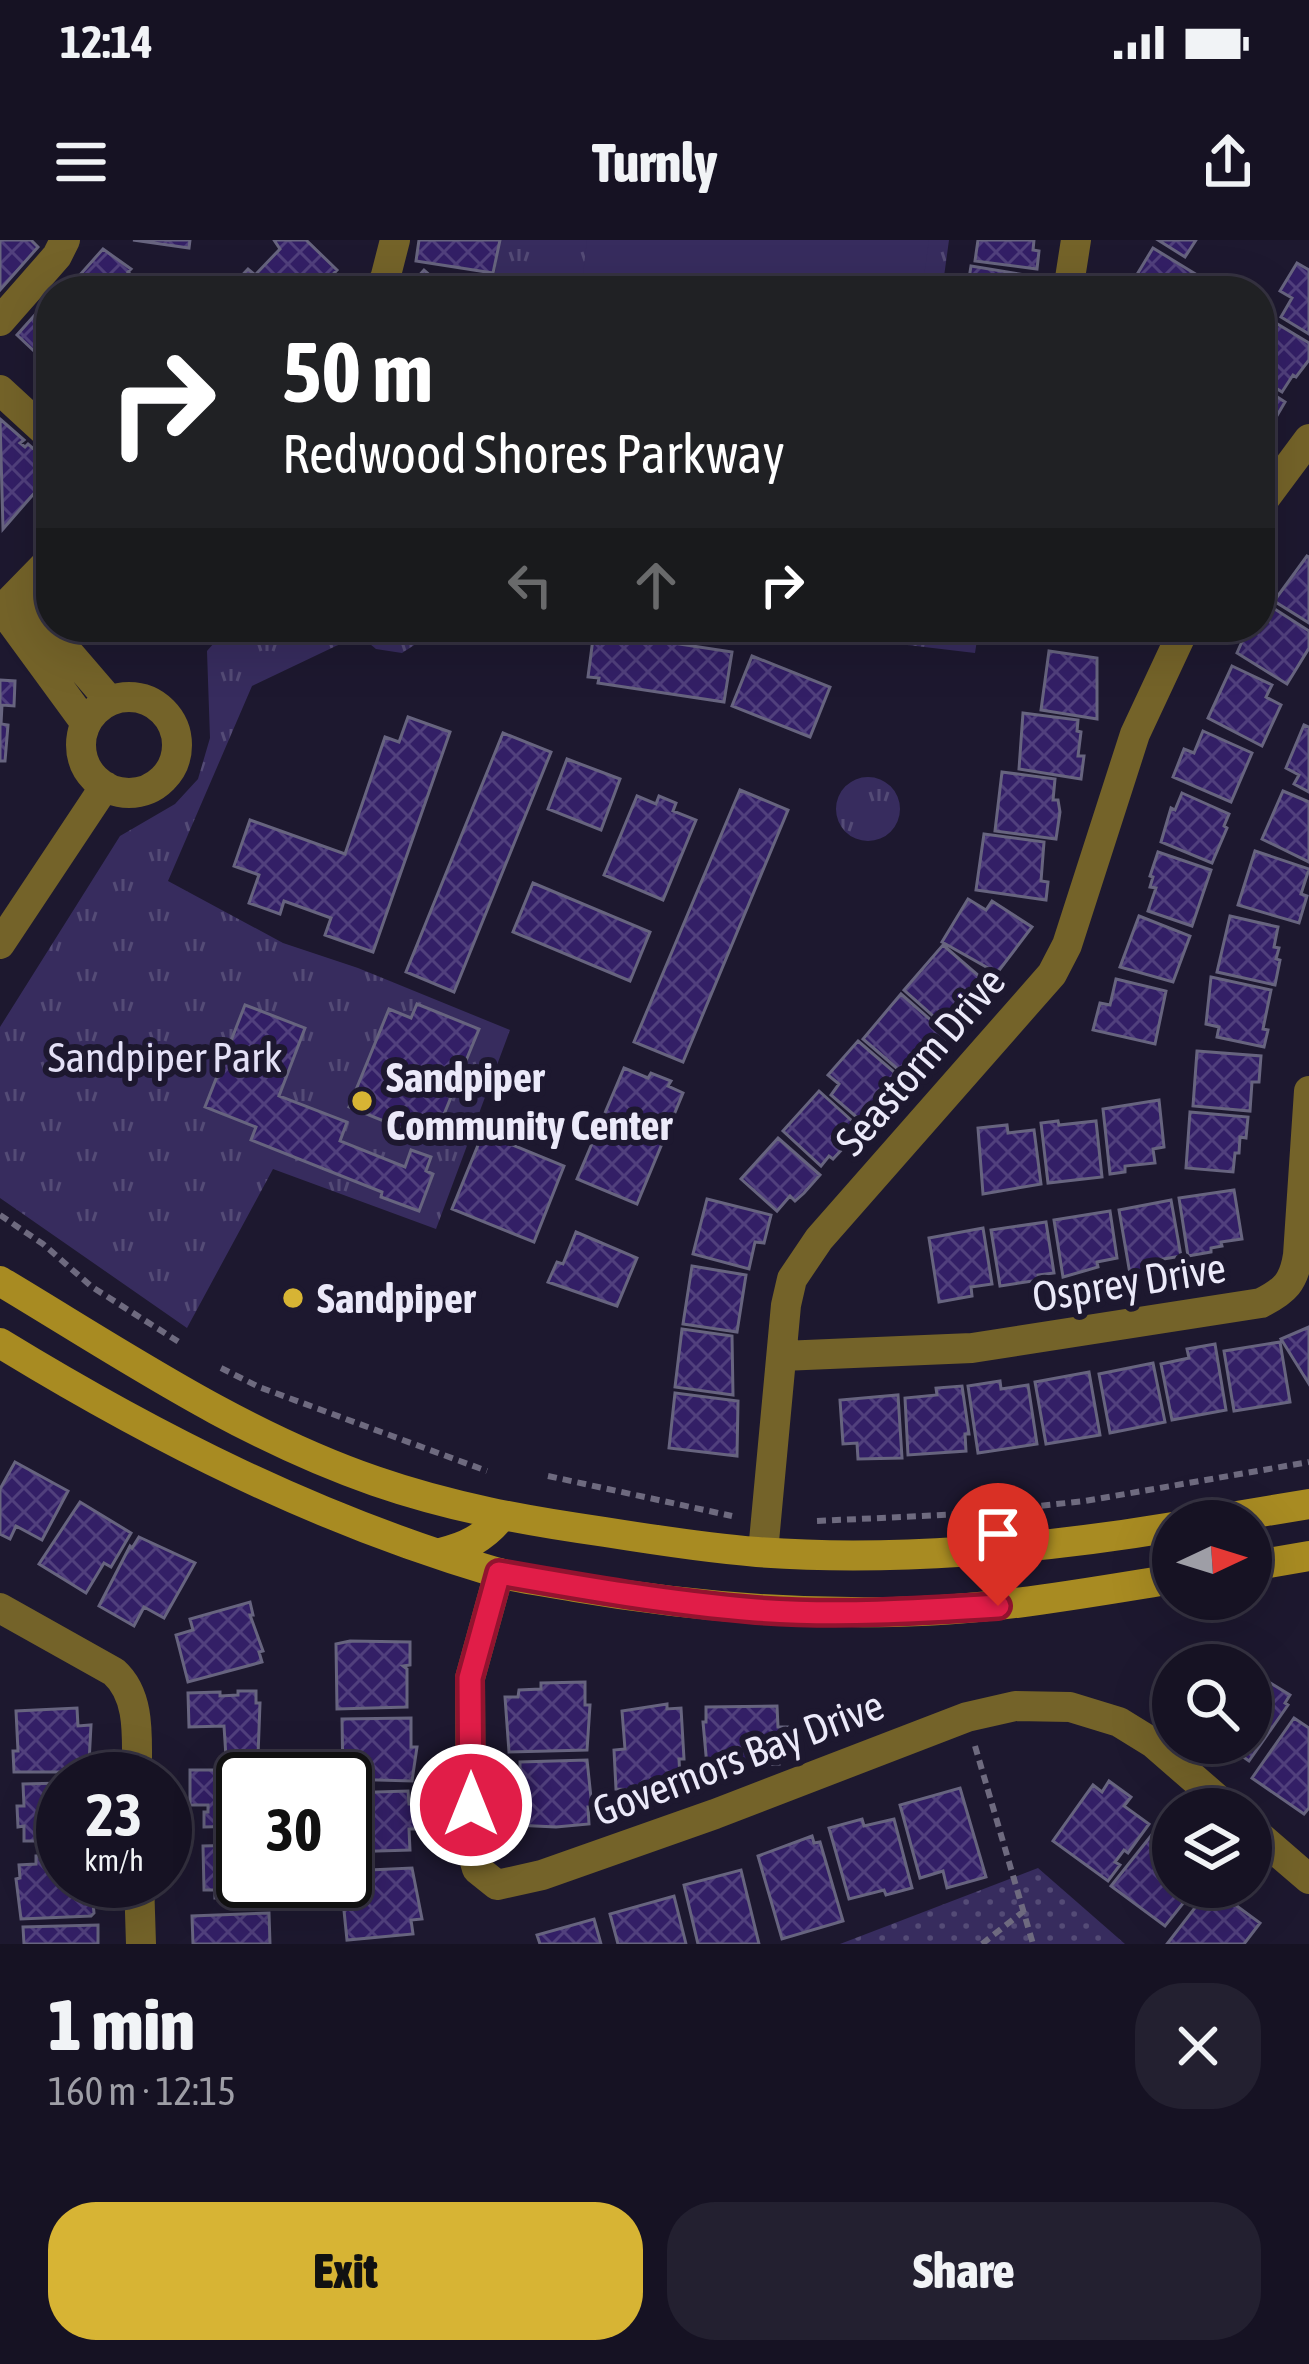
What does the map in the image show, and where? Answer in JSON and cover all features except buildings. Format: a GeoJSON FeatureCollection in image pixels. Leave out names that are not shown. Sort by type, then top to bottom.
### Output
{"type":"FeatureCollection","features":[{"type":"Feature","properties":{"kind":"main road"},"geometry":{"type":"LineString","coordinates":[[0,1281],[164,1382],[273,1439],[375,1481],[501,1517],[763,1552],[873,1554],[1063,1544],[1152,1530]]}},
{"type":"Feature","properties":{"kind":"main road"},"geometry":{"type":"LineString","coordinates":[[0,1343],[189,1452],[350,1522],[499,1573],[612,1593],[758,1610],[847,1612],[998,1606],[1152,1583]]}},
{"type":"Feature","properties":{"kind":"main road"},"geometry":{"type":"LineString","coordinates":[[1272,1510],[1309,1504]]}},
{"type":"Feature","properties":{"kind":"main road"},"geometry":{"type":"LineString","coordinates":[[440,1553],[466,1547],[490,1532],[501,1517]]}},
{"type":"Feature","properties":{"kind":"main road"},"geometry":{"type":"LineString","coordinates":[[1272,1562],[1309,1556]]}},
{"type":"Feature","properties":{"kind":"street"},"geometry":{"type":"LineString","coordinates":[[39,276],[65,240]]}},
{"type":"Feature","properties":{"kind":"street"},"geometry":{"type":"LineString","coordinates":[[386,276],[395,240]]}},
{"type":"Feature","properties":{"kind":"street"},"geometry":{"type":"LineString","coordinates":[[1070,276],[1076,240]]}},
{"type":"Feature","properties":{"kind":"street"},"geometry":{"type":"LineString","coordinates":[[0,321],[36,280]]}},
{"type":"Feature","properties":{"kind":"street"},"geometry":{"type":"LineString","coordinates":[[0,390],[36,423]]}},
{"type":"Feature","properties":{"kind":"street"},"geometry":{"type":"LineString","coordinates":[[1275,485],[1309,439]]}},
{"type":"Feature","properties":{"kind":"street"},"geometry":{"type":"LineString","coordinates":[[7,604],[36,574]]}},
{"type":"Feature","properties":{"kind":"street"},"geometry":{"type":"LineString","coordinates":[[7,604],[36,631]]}},
{"type":"Feature","properties":{"kind":"street"},"geometry":{"type":"LineString","coordinates":[[7,604],[86,724]]}},
{"type":"Feature","properties":{"kind":"street"},"geometry":{"type":"LineString","coordinates":[[47,642],[110,701]]}},
{"type":"Feature","properties":{"kind":"street","name":"Seastorm Drive"},"geometry":{"type":"LineString","coordinates":[[763,1552],[791,1279],[819,1239],[1052,974],[1067,945],[1136,734],[1178,642]]}},
{"type":"Feature","properties":{"kind":"street"},"geometry":{"type":"LineString","coordinates":[[138,697],[165,712],[178,740],[170,771],[160,783],[130,793],[105,786],[89,772],[81,741],[86,724],[110,701],[138,697]]}},
{"type":"Feature","properties":{"kind":"street"},"geometry":{"type":"LineString","coordinates":[[0,944],[105,786]]}},
{"type":"Feature","properties":{"kind":"street","name":"Osprey Drive"},"geometry":{"type":"LineString","coordinates":[[782,1356],[1028,1342],[1261,1303],[1285,1291],[1295,1274],[1298,1255],[1309,1091]]}},
{"type":"Feature","properties":{"kind":"street","name":"Governors Bay Drive"},"geometry":{"type":"LineString","coordinates":[[499,1573],[470,1678],[471,1848],[478,1869],[497,1885],[542,1875],[694,1822],[967,1717],[1032,1704],[1099,1714],[1153,1743],[1204,1788]]}},
{"type":"Feature","properties":{"kind":"street"},"geometry":{"type":"LineString","coordinates":[[0,1608],[120,1677],[130,1694],[136,1752]]}},
{"type":"Feature","properties":{"kind":"street"},"geometry":{"type":"LineString","coordinates":[[1272,1846],[1309,1879]]}},
{"type":"Feature","properties":{"kind":"street"},"geometry":{"type":"LineString","coordinates":[[140,1908],[141,1944]]}},
{"type":"Feature","properties":{"kind":"path"},"geometry":{"type":"LineString","coordinates":[[0,1215],[43,1244],[92,1288],[178,1342]]}},
{"type":"Feature","properties":{"kind":"path"},"geometry":{"type":"LineString","coordinates":[[220,1368],[259,1387],[487,1471]]}},
{"type":"Feature","properties":{"kind":"path"},"geometry":{"type":"LineString","coordinates":[[814,1522],[1085,1502],[1309,1462]]}},
{"type":"Feature","properties":{"kind":"path"},"geometry":{"type":"LineString","coordinates":[[548,1476],[734,1517]]}},
{"type":"Feature","properties":{"kind":"path"},"geometry":{"type":"LineString","coordinates":[[967,1717],[1033,1944]]}},
{"type":"Feature","properties":{"kind":"path"},"geometry":{"type":"LineString","coordinates":[[982,1944],[1024,1911]]}},
{"type":"Feature","properties":{"kind":"green space"},"geometry":{"type":"Polygon","coordinates":[[[500,240],[949,240],[944,276],[494,276],[500,240]]]}},
{"type":"Feature","properties":{"kind":"green space"},"geometry":{"type":"Polygon","coordinates":[[[587,240],[929,240],[924,276],[583,276],[587,240]]]}},
{"type":"Feature","properties":{"kind":"green space","name":"Sandpiper Park"},"geometry":{"type":"Polygon","coordinates":[[[215,642],[344,642],[252,686],[168,881],[283,943],[510,1030],[436,1229],[273,1169],[187,1328],[0,1198],[0,1027],[120,836],[175,804],[198,779],[210,738],[207,651],[215,642]]]}},
{"type":"Feature","properties":{"kind":"green space","name":"Sandpiper Park"},"geometry":{"type":"Polygon","coordinates":[[[368,642],[419,642],[402,653],[376,649],[368,642]]]}},
{"type":"Feature","properties":{"kind":"green space"},"geometry":{"type":"Polygon","coordinates":[[[882,642],[977,642],[975,653],[882,642]]]}},
{"type":"Feature","properties":{"kind":"green space"},"geometry":{"type":"Polygon","coordinates":[[[868,777],[891,786],[900,809],[891,832],[868,841],[845,832],[836,809],[845,786],[868,777]]]}},
{"type":"Feature","properties":{"kind":"green space"},"geometry":{"type":"Polygon","coordinates":[[[1038,1868],[1125,1944],[840,1944],[1038,1868]]]}},
{"type":"Feature","properties":{"kind":"place","name":"Sandpiper Community Center"},"geometry":{"type":"Point","coordinates":[362,1101]}},
{"type":"Feature","properties":{"kind":"place","name":"Sandpiper"},"geometry":{"type":"Point","coordinates":[293,1298]}},
{"type":"Feature","properties":{"kind":"route"},"geometry":{"type":"LineString","coordinates":[[471,1805],[470,1678],[499,1573],[612,1593],[758,1610],[896,1612],[998,1606]]}}]}
